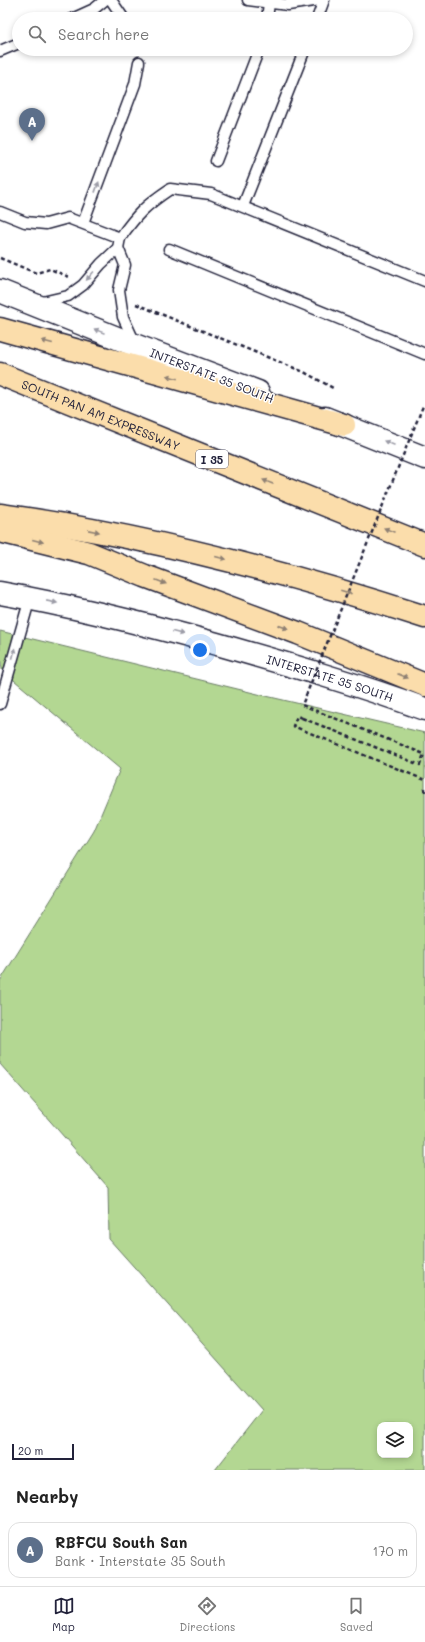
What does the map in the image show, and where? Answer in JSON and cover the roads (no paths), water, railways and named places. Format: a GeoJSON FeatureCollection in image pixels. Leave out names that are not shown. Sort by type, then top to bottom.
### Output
{"type":"FeatureCollection","features":[{"type":"Feature","properties":{"kind":"highway"},"geometry":{"type":"LineString","coordinates":[[0,329],[344,425]]}},
{"type":"Feature","properties":{"kind":"highway","name":"SOUTH PAN AM EXPRESSWAY"},"geometry":{"type":"LineString","coordinates":[[0,374],[425,545]]}},
{"type":"Feature","properties":{"kind":"highway"},"geometry":{"type":"LineString","coordinates":[[0,515],[84,529],[182,549],[272,571],[425,617]]}},
{"type":"Feature","properties":{"kind":"highway"},"geometry":{"type":"LineString","coordinates":[[0,531],[89,553],[152,579],[298,633],[425,685]]}},
{"type":"Feature","properties":{"kind":"main road","name":"INTERSTATE 35 SOUTH"},"geometry":{"type":"LineString","coordinates":[[0,291],[425,458]]}},
{"type":"Feature","properties":{"kind":"main road","name":"INTERSTATE 35 SOUTH"},"geometry":{"type":"LineString","coordinates":[[0,593],[81,609],[261,656],[384,694],[425,709]]}},
{"type":"Feature","properties":{"kind":"lane"},"geometry":{"type":"LineString","coordinates":[[87,12],[94,9],[105,0]]}},
{"type":"Feature","properties":{"kind":"lane"},"geometry":{"type":"LineString","coordinates":[[112,0],[120,12]]}},
{"type":"Feature","properties":{"kind":"lane"},"geometry":{"type":"LineString","coordinates":[[248,0],[288,5],[320,0]]}},
{"type":"Feature","properties":{"kind":"lane"},"geometry":{"type":"LineString","coordinates":[[319,12],[324,0]]}},
{"type":"Feature","properties":{"kind":"lane"},"geometry":{"type":"LineString","coordinates":[[268,12],[269,3]]}},
{"type":"Feature","properties":{"kind":"lane"},"geometry":{"type":"LineString","coordinates":[[0,51],[12,46]]}},
{"type":"Feature","properties":{"kind":"lane"},"geometry":{"type":"LineString","coordinates":[[216,161],[256,56]]}},
{"type":"Feature","properties":{"kind":"lane"},"geometry":{"type":"LineString","coordinates":[[243,206],[302,56]]}},
{"type":"Feature","properties":{"kind":"lane"},"geometry":{"type":"LineString","coordinates":[[83,223],[135,84],[139,62]]}},
{"type":"Feature","properties":{"kind":"lane"},"geometry":{"type":"LineString","coordinates":[[32,304],[68,296],[83,285],[119,243],[134,218],[149,204],[170,189],[211,194],[425,281]]}},
{"type":"Feature","properties":{"kind":"lane"},"geometry":{"type":"LineString","coordinates":[[0,212],[25,222],[46,224],[68,218],[83,223],[119,243],[125,265],[119,290],[123,317],[137,346]]}},
{"type":"Feature","properties":{"kind":"lane"},"geometry":{"type":"LineString","coordinates":[[169,249],[425,354]]}},
{"type":"Feature","properties":{"kind":"lane"},"geometry":{"type":"LineString","coordinates":[[0,704],[30,598]]}},
{"type":"Feature","properties":{"kind":"place","name":"RBFCU South San"},"geometry":{"type":"Point","coordinates":[32,141]}}]}
